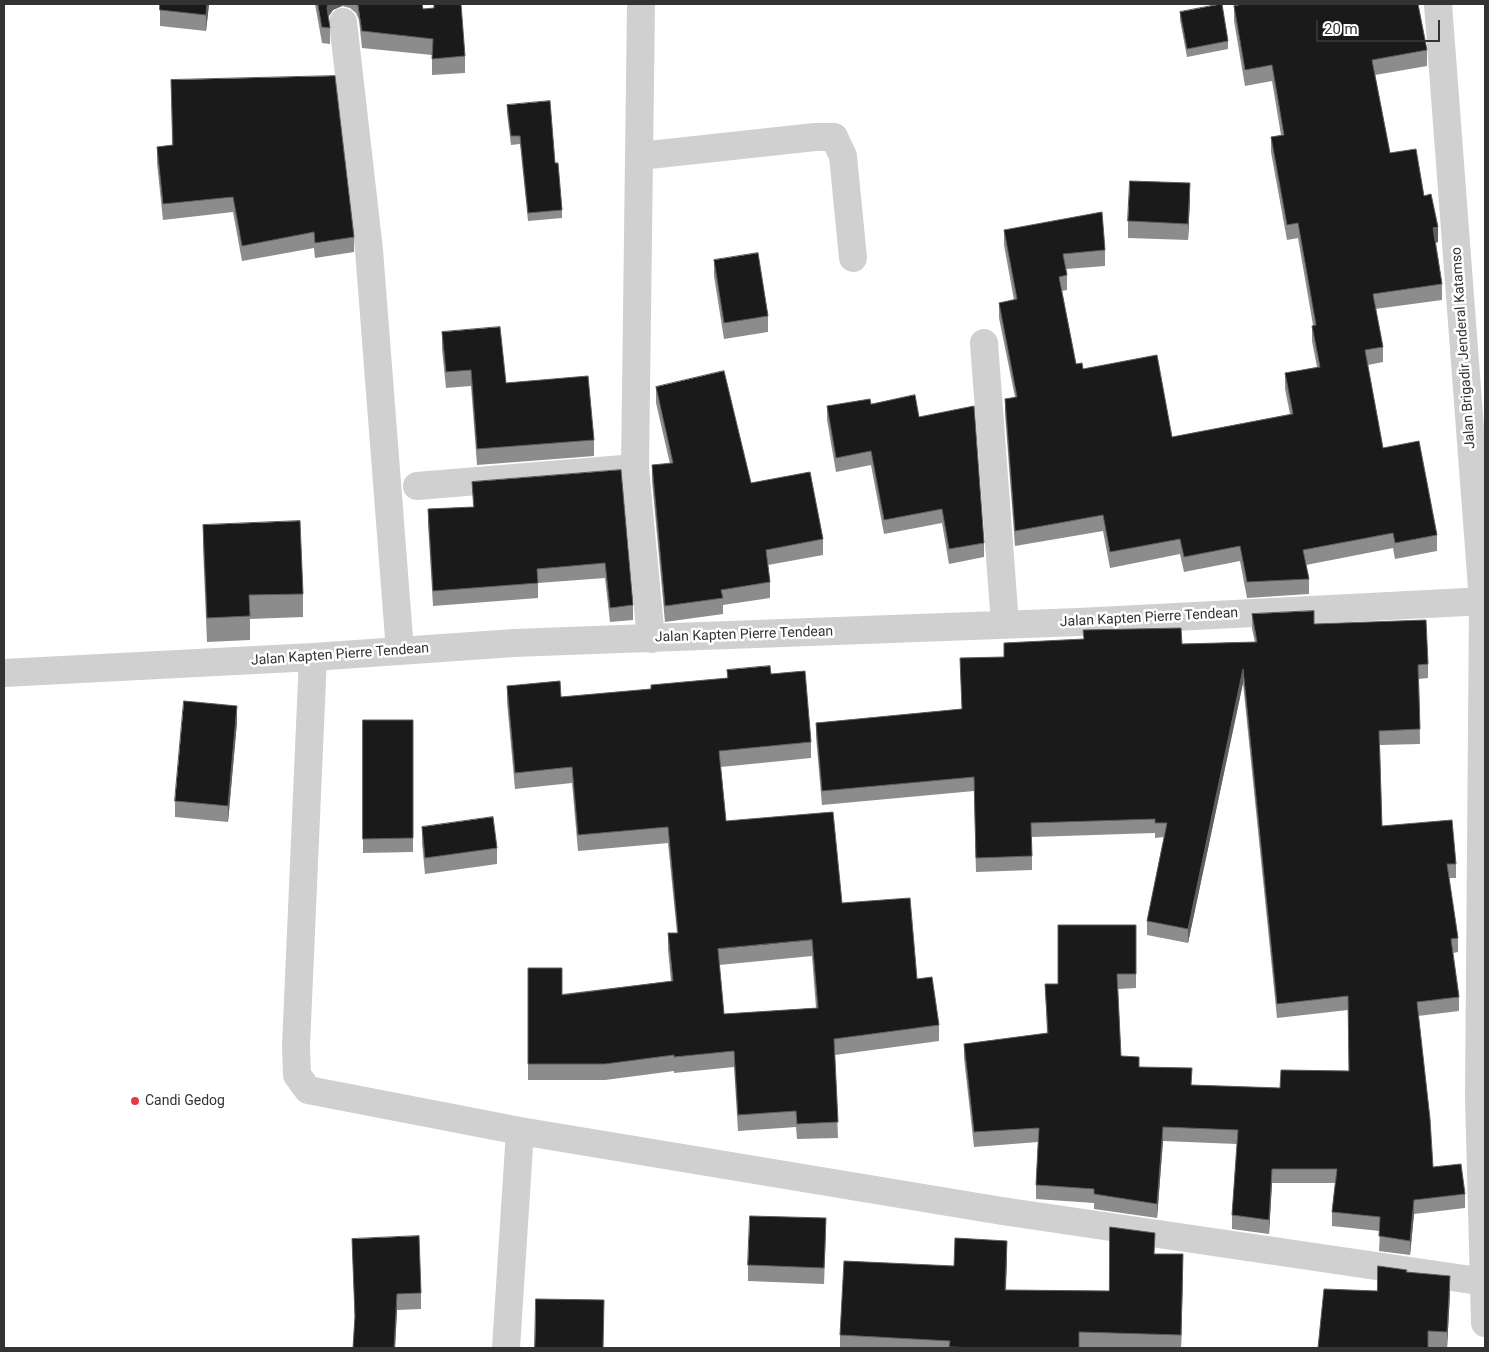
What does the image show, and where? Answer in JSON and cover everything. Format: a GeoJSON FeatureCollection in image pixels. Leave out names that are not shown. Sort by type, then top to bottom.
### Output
{"type":"FeatureCollection","features":[{"type":"Feature","properties":{"kind":"street"},"geometry":{"type":"LineString","coordinates":[[641,4],[635,468],[650,639]]}},
{"type":"Feature","properties":{"kind":"street","name":"Jalan Brigadir Jenderal Katamso"},"geometry":{"type":"LineString","coordinates":[[1438,4],[1484,601],[1482,1097],[1485,1323]]}},
{"type":"Feature","properties":{"kind":"street"},"geometry":{"type":"LineString","coordinates":[[343,22],[369,250],[400,651]]}},
{"type":"Feature","properties":{"kind":"street"},"geometry":{"type":"LineString","coordinates":[[640,156],[834,137],[843,156],[853,258]]}},
{"type":"Feature","properties":{"kind":"street"},"geometry":{"type":"LineString","coordinates":[[984,343],[1005,624]]}},
{"type":"Feature","properties":{"kind":"street"},"geometry":{"type":"LineString","coordinates":[[418,486],[635,468]]}},
{"type":"Feature","properties":{"kind":"street","name":"Jalan Kapten Pierre Tendean"},"geometry":{"type":"LineString","coordinates":[[4,673],[313,657],[514,643],[1079,622],[1484,601]]}},
{"type":"Feature","properties":{"kind":"street"},"geometry":{"type":"LineString","coordinates":[[313,657],[296,1036],[297,1075],[308,1090],[520,1131],[1002,1211],[1485,1282]]}},
{"type":"Feature","properties":{"kind":"street"},"geometry":{"type":"LineString","coordinates":[[506,1348],[520,1131]]}},
{"type":"Feature","properties":{"kind":"building"},"geometry":{"type":"Polygon","coordinates":[[[160,4],[207,4],[206,15],[160,10],[160,4]]]}},
{"type":"Feature","properties":{"kind":"building"},"geometry":{"type":"Polygon","coordinates":[[[318,4],[328,4],[330,28],[322,27],[318,4]]]}},
{"type":"Feature","properties":{"kind":"building"},"geometry":{"type":"Polygon","coordinates":[[[358,4],[422,4],[423,9],[434,8],[434,4],[461,4],[465,56],[432,59],[433,39],[362,31],[358,4]]]}},
{"type":"Feature","properties":{"kind":"building"},"geometry":{"type":"Polygon","coordinates":[[[1222,4],[1228,41],[1187,49],[1180,12],[1222,4]]]}},
{"type":"Feature","properties":{"kind":"building"},"geometry":{"type":"Polygon","coordinates":[[[1243,4],[1418,4],[1427,50],[1372,60],[1390,153],[1416,149],[1424,196],[1431,194],[1438,227],[1433,228],[1442,284],[1373,294],[1383,347],[1365,350],[1383,448],[1419,441],[1437,535],[1395,543],[1393,533],[1303,550],[1309,579],[1247,582],[1240,546],[1184,557],[1180,539],[1110,552],[1103,515],[1015,531],[1005,399],[1017,397],[999,303],[1017,299],[1004,230],[1102,212],[1105,250],[1063,254],[1067,275],[1059,277],[1076,364],[1082,363],[1083,369],[1157,355],[1172,437],[1293,414],[1285,373],[1320,367],[1312,326],[1316,325],[1298,223],[1287,225],[1271,137],[1284,135],[1272,65],[1245,70],[1234,6],[1243,4]]]}},
{"type":"Feature","properties":{"kind":"building"},"geometry":{"type":"Polygon","coordinates":[[[335,76],[354,237],[315,243],[314,232],[242,246],[233,197],[163,204],[157,147],[173,145],[171,80],[335,76]]]}},
{"type":"Feature","properties":{"kind":"building"},"geometry":{"type":"Polygon","coordinates":[[[550,101],[555,163],[558,163],[562,210],[528,213],[520,136],[511,136],[507,105],[550,101]]]}},
{"type":"Feature","properties":{"kind":"building"},"geometry":{"type":"Polygon","coordinates":[[[1130,181],[1190,183],[1188,224],[1128,221],[1130,181]]]}},
{"type":"Feature","properties":{"kind":"building"},"geometry":{"type":"Polygon","coordinates":[[[758,253],[768,316],[724,323],[714,260],[758,253]]]}},
{"type":"Feature","properties":{"kind":"building"},"geometry":{"type":"Polygon","coordinates":[[[500,327],[506,383],[588,376],[594,440],[477,449],[471,370],[446,372],[442,332],[500,327]]]}},
{"type":"Feature","properties":{"kind":"building"},"geometry":{"type":"Polygon","coordinates":[[[724,371],[751,483],[810,472],[823,539],[766,550],[770,582],[721,590],[723,598],[665,606],[652,465],[673,463],[656,387],[724,371]]]}},
{"type":"Feature","properties":{"kind":"building"},"geometry":{"type":"Polygon","coordinates":[[[915,395],[919,417],[974,406],[984,543],[949,549],[942,509],[884,520],[871,451],[836,458],[827,406],[870,399],[871,404],[915,395]]]}},
{"type":"Feature","properties":{"kind":"building"},"geometry":{"type":"Polygon","coordinates":[[[621,470],[633,605],[610,608],[605,563],[537,569],[538,583],[433,591],[428,509],[474,507],[472,482],[621,470]]]}},
{"type":"Feature","properties":{"kind":"building"},"geometry":{"type":"Polygon","coordinates":[[[300,521],[303,594],[249,595],[250,616],[207,618],[203,525],[300,521]]]}},
{"type":"Feature","properties":{"kind":"building"},"geometry":{"type":"Polygon","coordinates":[[[1314,611],[1314,624],[1426,620],[1428,664],[1418,665],[1420,729],[1379,731],[1382,826],[1452,820],[1456,864],[1447,864],[1458,938],[1451,939],[1459,997],[1417,1002],[1430,1119],[1433,1167],[1461,1164],[1465,1194],[1414,1200],[1410,1241],[1379,1236],[1380,1217],[1332,1212],[1337,1169],[1272,1169],[1269,1220],[1232,1215],[1238,1130],[1163,1127],[1157,1204],[1094,1194],[1094,1189],[1036,1185],[1039,1128],[974,1132],[964,1044],[1048,1033],[1045,984],[1058,984],[1058,925],[1136,925],[1136,974],[1117,974],[1121,1056],[1139,1057],[1139,1067],[1192,1068],[1191,1085],[1280,1088],[1281,1070],[1349,1071],[1348,996],[1277,1004],[1243,669],[1188,929],[1147,921],[1167,823],[1155,823],[1155,819],[1031,823],[1032,856],[976,858],[974,777],[822,791],[816,723],[962,709],[960,658],[1004,657],[1004,643],[1084,639],[1083,630],[1181,628],[1182,644],[1257,642],[1252,614],[1314,611]]]}},
{"type":"Feature","properties":{"kind":"building"},"geometry":{"type":"Polygon","coordinates":[[[770,666],[771,674],[805,671],[811,742],[719,751],[726,821],[833,812],[842,903],[910,898],[917,979],[932,977],[939,1025],[834,1039],[838,1122],[797,1124],[796,1111],[738,1115],[734,1051],[674,1057],[674,1055],[605,1064],[528,1064],[528,968],[562,968],[562,995],[673,981],[668,933],[678,933],[668,827],[578,835],[572,767],[515,773],[507,686],[560,681],[561,697],[651,689],[651,685],[728,678],[727,670],[770,666]],[[812,940],[718,949],[724,1014],[818,1008],[812,940]]]}},
{"type":"Feature","properties":{"kind":"building"},"geometry":{"type":"Polygon","coordinates":[[[184,701],[237,706],[228,806],[175,801],[184,701]]]}},
{"type":"Feature","properties":{"kind":"building"},"geometry":{"type":"Polygon","coordinates":[[[363,720],[413,720],[413,838],[363,839],[363,720]]]}},
{"type":"Feature","properties":{"kind":"building"},"geometry":{"type":"Polygon","coordinates":[[[493,817],[497,848],[425,858],[422,827],[493,817]]]}},
{"type":"Feature","properties":{"kind":"building"},"geometry":{"type":"Polygon","coordinates":[[[750,1216],[826,1218],[824,1268],[748,1265],[750,1216]]]}},
{"type":"Feature","properties":{"kind":"building"},"geometry":{"type":"Polygon","coordinates":[[[1110,1227],[1155,1233],[1154,1254],[1183,1254],[1181,1335],[1079,1332],[1079,1348],[979,1348],[949,1347],[950,1341],[840,1335],[844,1261],[954,1266],[955,1238],[1007,1241],[1005,1290],[1109,1291],[1110,1227]]]}},
{"type":"Feature","properties":{"kind":"building"},"geometry":{"type":"Polygon","coordinates":[[[419,1236],[421,1293],[397,1294],[394,1348],[353,1348],[355,1316],[352,1239],[419,1236]]]}},
{"type":"Feature","properties":{"kind":"building"},"geometry":{"type":"Polygon","coordinates":[[[1378,1266],[1407,1270],[1406,1272],[1450,1276],[1447,1332],[1428,1331],[1428,1348],[1318,1348],[1324,1289],[1377,1291],[1378,1266]]]}},
{"type":"Feature","properties":{"kind":"building"},"geometry":{"type":"Polygon","coordinates":[[[536,1299],[604,1300],[603,1348],[535,1348],[536,1299]]]}},
{"type":"Feature","properties":{"kind":"place","name":"Candi Gedog"},"geometry":{"type":"Point","coordinates":[135,1101]}}]}
